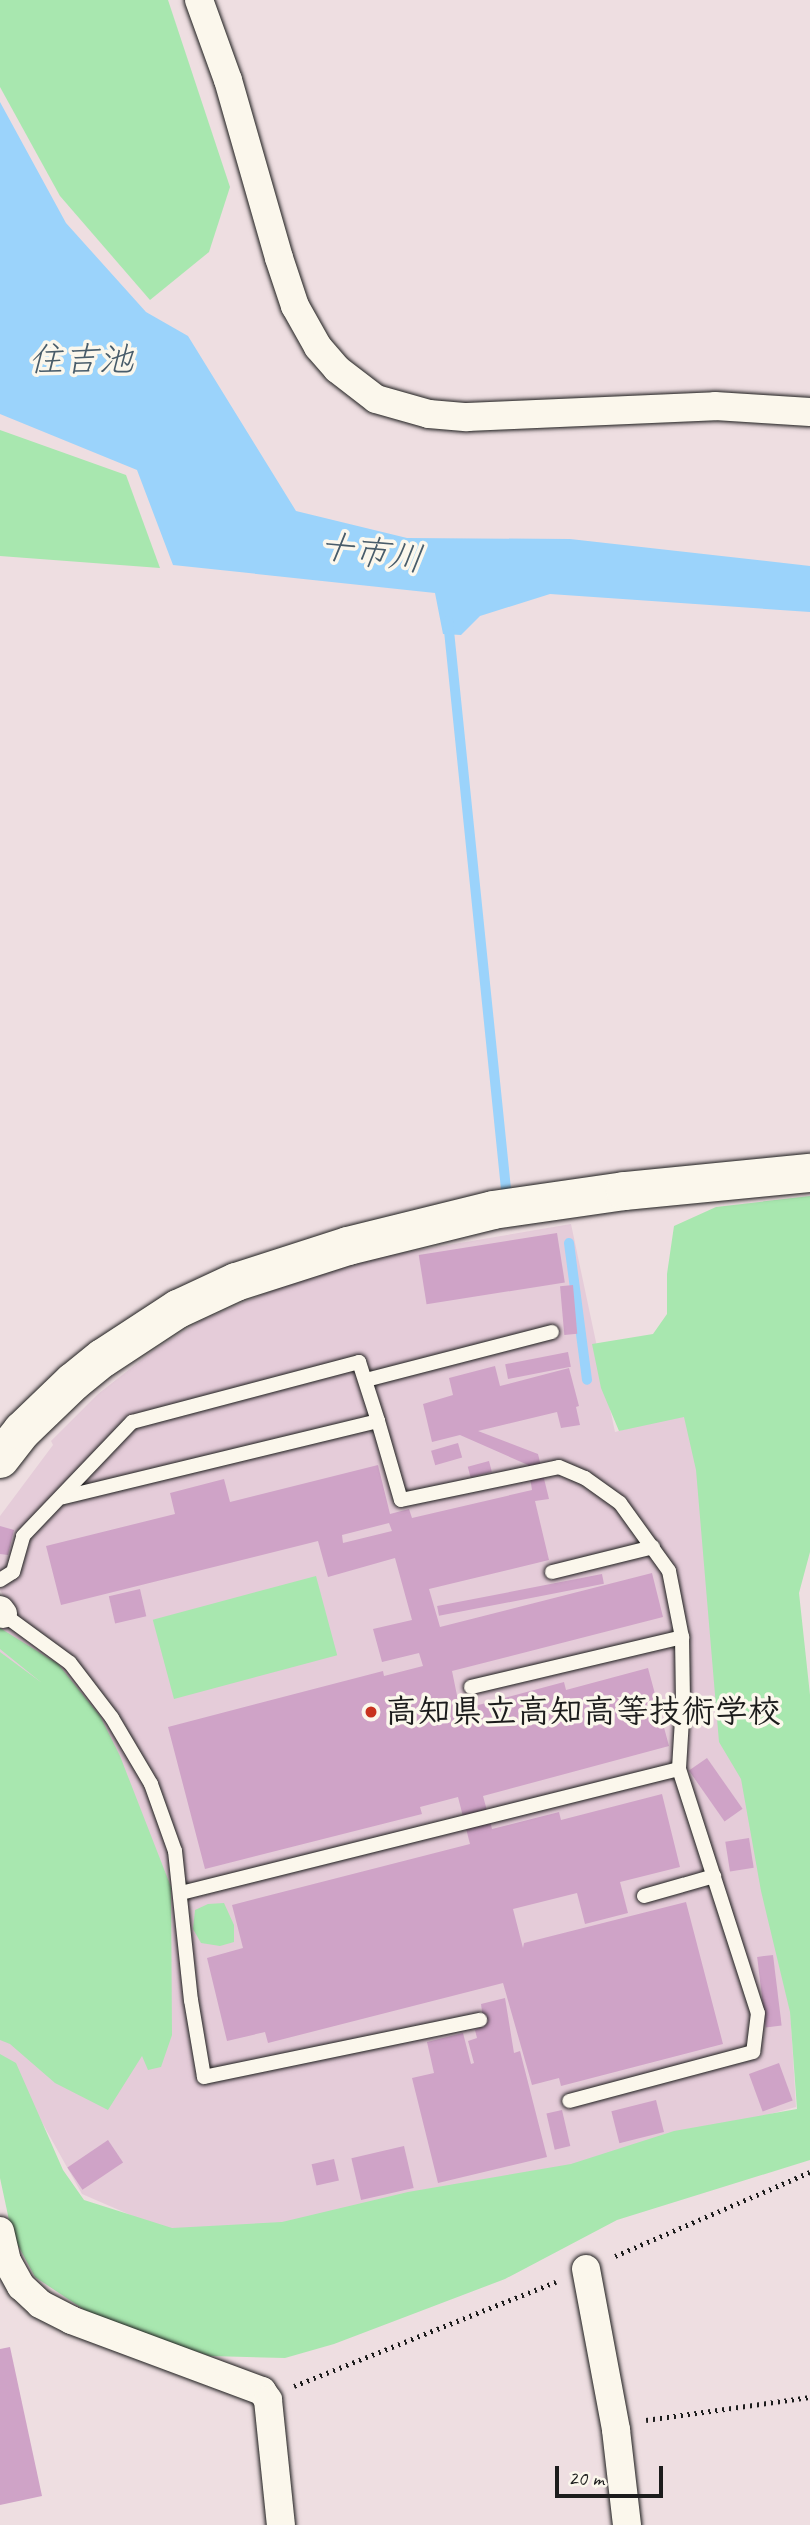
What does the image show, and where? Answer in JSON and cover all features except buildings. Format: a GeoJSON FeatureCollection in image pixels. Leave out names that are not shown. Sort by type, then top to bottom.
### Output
{"type":"FeatureCollection","features":[{"type":"Feature","properties":{"kind":"street"},"geometry":{"type":"LineString","coordinates":[[199,0],[229,80],[295,306],[318,347],[337,369],[376,399],[429,414],[467,417],[533,416],[715,405],[810,412]]}},
{"type":"Feature","properties":{"kind":"street"},"geometry":{"type":"LineString","coordinates":[[0,1459],[22,1431],[73,1382],[114,1350],[178,1309],[270,1270],[348,1246],[494,1210],[625,1191],[810,1173]]}},
{"type":"Feature","properties":{"kind":"street"},"geometry":{"type":"LineString","coordinates":[[0,2231],[7,2262],[21,2286],[40,2304],[71,2320],[258,2388],[267,2395],[281,2525]]}},
{"type":"Feature","properties":{"kind":"street"},"geometry":{"type":"LineString","coordinates":[[586,2269],[616,2430],[627,2525]]}},
{"type":"Feature","properties":{"kind":"lane"},"geometry":{"type":"LineString","coordinates":[[366,1380],[552,1332]]}},
{"type":"Feature","properties":{"kind":"lane"},"geometry":{"type":"LineString","coordinates":[[0,1580],[13,1572],[23,1536],[132,1422],[359,1362],[401,1500],[559,1467],[585,1478],[620,1503],[669,1571],[682,1637],[683,1703],[679,1769],[758,2013],[753,2052],[569,2101]]}},
{"type":"Feature","properties":{"kind":"lane"},"geometry":{"type":"LineString","coordinates":[[63,1497],[378,1420]]}},
{"type":"Feature","properties":{"kind":"lane"},"geometry":{"type":"LineString","coordinates":[[552,1572],[653,1547]]}},
{"type":"Feature","properties":{"kind":"lane"},"geometry":{"type":"LineString","coordinates":[[1,1612],[70,1663],[112,1718],[151,1784],[175,1852],[191,2000],[204,2077],[480,2020]]}},
{"type":"Feature","properties":{"kind":"lane"},"geometry":{"type":"LineString","coordinates":[[471,1687],[682,1637]]}},
{"type":"Feature","properties":{"kind":"lane"},"geometry":{"type":"LineString","coordinates":[[181,1893],[679,1769]]}},
{"type":"Feature","properties":{"kind":"lane"},"geometry":{"type":"LineString","coordinates":[[644,1896],[714,1875]]}},
{"type":"Feature","properties":{"kind":"path"},"geometry":{"type":"LineString","coordinates":[[267,2395],[586,2269],[810,2172]]}},
{"type":"Feature","properties":{"kind":"path"},"geometry":{"type":"LineString","coordinates":[[616,2430],[640,2421],[810,2397]]}},
{"type":"Feature","properties":{"kind":"shaded area","name":"高知県立高知高等技術学校"},"geometry":{"type":"Polygon","coordinates":[[[571,1224],[615,1432],[704,1407],[787,1957],[796,2107],[567,2170],[227,2234],[172,2233],[82,2194],[25,2092],[0,2068],[0,1613],[9,1606],[0,1590],[0,1516],[53,1445],[51,1441],[98,1394],[154,1350],[200,1321],[309,1275],[377,1257],[571,1224]]]}},
{"type":"Feature","properties":{"kind":"green space"},"geometry":{"type":"Polygon","coordinates":[[[0,0],[168,0],[230,187],[209,252],[150,300],[60,196],[0,87],[0,0]]]}},
{"type":"Feature","properties":{"kind":"green space"},"geometry":{"type":"Polygon","coordinates":[[[0,430],[126,475],[160,568],[0,556],[0,430]]]}},
{"type":"Feature","properties":{"kind":"green space"},"geometry":{"type":"Polygon","coordinates":[[[810,1196],[810,1552],[799,1593],[810,1695],[810,2160],[617,2220],[505,2279],[334,2344],[285,2358],[210,2356],[98,2319],[35,2277],[12,2234],[0,2178],[0,2054],[16,2063],[63,2170],[84,2200],[172,2228],[282,2222],[408,2192],[571,2164],[674,2131],[797,2109],[790,2012],[761,1891],[741,1779],[719,1742],[696,1470],[684,1417],[619,1431],[601,1388],[592,1344],[653,1334],[667,1314],[667,1274],[674,1226],[716,1207],[810,1196]]]}},
{"type":"Feature","properties":{"kind":"green space"},"geometry":{"type":"Polygon","coordinates":[[[316,1576],[337,1655],[174,1699],[153,1620],[316,1576]]]}},
{"type":"Feature","properties":{"kind":"green space"},"geometry":{"type":"Polygon","coordinates":[[[0,1628],[58,1664],[100,1716],[120,1756],[171,1887],[172,2035],[161,2067],[148,2070],[142,2056],[108,2110],[55,2083],[10,2044],[0,2040],[0,1652],[42,1683],[0,1649],[0,1628]]]}},
{"type":"Feature","properties":{"kind":"green space"},"geometry":{"type":"Polygon","coordinates":[[[224,1903],[234,1925],[234,1942],[220,1946],[201,1943],[193,1929],[195,1910],[208,1904],[224,1903]]]}},
{"type":"Feature","properties":{"kind":"water","name":"住吉池"},"geometry":{"type":"Polygon","coordinates":[[[0,102],[66,223],[146,312],[188,336],[296,511],[407,538],[570,539],[810,566],[810,612],[550,594],[480,616],[461,635],[443,634],[435,593],[173,565],[137,470],[0,414],[0,102]]]}},
{"type":"Feature","properties":{"kind":"waterway"},"geometry":{"type":"LineString","coordinates":[[448,621],[506,1189]]}},
{"type":"Feature","properties":{"kind":"waterway"},"geometry":{"type":"LineString","coordinates":[[569,1243],[587,1380]]}},
{"type":"Feature","properties":{"kind":"place","name":"高知県立高知高等技術学校"},"geometry":{"type":"Point","coordinates":[371,1712]}},
{"type":"Feature","properties":{"kind":"water label","name":"十市川"},"geometry":{"type":"Point","coordinates":[371,553]}}]}
